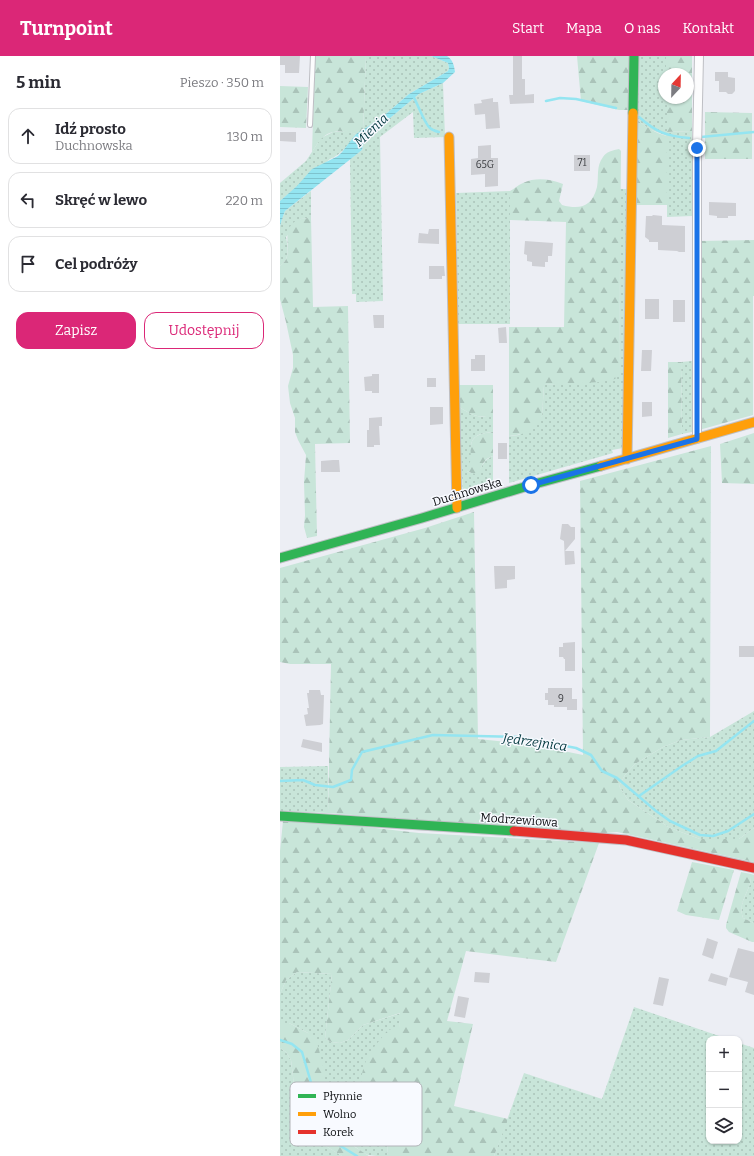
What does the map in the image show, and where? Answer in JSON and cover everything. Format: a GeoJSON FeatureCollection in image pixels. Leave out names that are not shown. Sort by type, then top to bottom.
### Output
{"type":"FeatureCollection","features":[{"type":"Feature","properties":{"kind":"street"},"geometry":{"type":"LineString","coordinates":[[627,459],[634,56]]}},
{"type":"Feature","properties":{"kind":"street"},"geometry":{"type":"LineString","coordinates":[[697,439],[697,148],[699,56]]}},
{"type":"Feature","properties":{"kind":"street"},"geometry":{"type":"LineString","coordinates":[[449,137],[457,508]]}},
{"type":"Feature","properties":{"kind":"street","name":"Duchnowska"},"geometry":{"type":"LineString","coordinates":[[280,558],[754,422]]}},
{"type":"Feature","properties":{"kind":"street","name":"Modrzewiowa"},"geometry":{"type":"LineString","coordinates":[[280,816],[626,840],[754,868]]}},
{"type":"Feature","properties":{"kind":"lane"},"geometry":{"type":"LineString","coordinates":[[310,125],[313,56]]}},
{"type":"Feature","properties":{"kind":"green space"},"geometry":{"type":"Polygon","coordinates":[[[315,56],[366,56],[363,130],[356,134],[342,131],[329,133],[320,141],[312,152],[315,56]]]}},
{"type":"Feature","properties":{"kind":"green space"},"geometry":{"type":"Polygon","coordinates":[[[366,56],[431,56],[448,63],[449,68],[448,71],[409,94],[380,119],[363,130],[366,56]]]}},
{"type":"Feature","properties":{"kind":"green space"},"geometry":{"type":"Polygon","coordinates":[[[577,56],[630,56],[629,110],[619,110],[581,101],[577,56]]]}},
{"type":"Feature","properties":{"kind":"green space"},"geometry":{"type":"Polygon","coordinates":[[[638,56],[666,56],[666,68],[658,68],[658,104],[667,104],[667,132],[692,131],[692,216],[667,217],[667,136],[649,129],[637,120],[638,56]]]}},
{"type":"Feature","properties":{"kind":"green space"},"geometry":{"type":"Polygon","coordinates":[[[666,56],[692,56],[692,68],[666,68],[666,56]]]}},
{"type":"Feature","properties":{"kind":"green space"},"geometry":{"type":"Polygon","coordinates":[[[443,83],[445,137],[414,138],[413,112],[380,137],[383,301],[356,302],[356,294],[352,294],[350,159],[362,150],[366,138],[419,94],[443,83]]]}},
{"type":"Feature","properties":{"kind":"green space"},"geometry":{"type":"Polygon","coordinates":[[[280,86],[308,87],[306,128],[280,127],[280,86]]]}},
{"type":"Feature","properties":{"kind":"green space"},"geometry":{"type":"Polygon","coordinates":[[[667,104],[692,104],[692,131],[667,132],[667,104]]]}},
{"type":"Feature","properties":{"kind":"green space"},"geometry":{"type":"Polygon","coordinates":[[[705,112],[752,113],[752,159],[705,159],[705,112]]]}},
{"type":"Feature","properties":{"kind":"green space"},"geometry":{"type":"Polygon","coordinates":[[[637,120],[651,130],[667,136],[667,205],[635,205],[637,120]]]}},
{"type":"Feature","properties":{"kind":"green space"},"geometry":{"type":"Polygon","coordinates":[[[346,131],[356,134],[345,148],[280,201],[280,183],[306,161],[321,138],[333,132],[346,131]]]}},
{"type":"Feature","properties":{"kind":"green space"},"geometry":{"type":"Polygon","coordinates":[[[619,149],[621,151],[619,375],[615,379],[600,382],[544,385],[542,416],[536,426],[525,433],[509,436],[509,327],[564,327],[566,222],[510,220],[510,191],[528,181],[538,179],[553,181],[563,184],[559,201],[562,205],[580,207],[588,203],[595,194],[599,168],[604,155],[619,149]]]}},
{"type":"Feature","properties":{"kind":"green space"},"geometry":{"type":"Polygon","coordinates":[[[620,189],[627,189],[623,448],[612,450],[613,453],[509,483],[509,436],[519,435],[542,416],[544,385],[569,383],[619,375],[620,189]]]}},
{"type":"Feature","properties":{"kind":"green space"},"geometry":{"type":"Polygon","coordinates":[[[311,191],[311,218],[301,219],[286,237],[288,249],[287,257],[280,266],[280,226],[285,211],[311,191]]]}},
{"type":"Feature","properties":{"kind":"green space"},"geometry":{"type":"Polygon","coordinates":[[[510,191],[510,324],[458,324],[456,193],[510,191]]]}},
{"type":"Feature","properties":{"kind":"green space"},"geometry":{"type":"Polygon","coordinates":[[[311,218],[313,307],[348,306],[350,443],[315,444],[317,536],[307,538],[304,527],[304,482],[306,455],[295,432],[295,418],[290,403],[288,386],[293,368],[293,355],[280,299],[280,266],[285,261],[287,256],[287,239],[289,228],[297,221],[311,218]]]}},
{"type":"Feature","properties":{"kind":"green space"},"geometry":{"type":"Polygon","coordinates":[[[754,240],[753,415],[699,430],[699,241],[754,240]]]}},
{"type":"Feature","properties":{"kind":"green space"},"geometry":{"type":"Polygon","coordinates":[[[692,361],[692,432],[682,434],[681,362],[692,361]]]}},
{"type":"Feature","properties":{"kind":"green space"},"geometry":{"type":"Polygon","coordinates":[[[668,362],[681,362],[682,434],[668,438],[668,362]]]}},
{"type":"Feature","properties":{"kind":"green space"},"geometry":{"type":"Polygon","coordinates":[[[459,385],[493,385],[493,417],[482,417],[475,415],[459,407],[459,385]]]}},
{"type":"Feature","properties":{"kind":"green space"},"geometry":{"type":"Polygon","coordinates":[[[459,407],[475,415],[482,417],[493,417],[493,432],[481,434],[472,441],[471,463],[467,471],[470,473],[477,473],[485,461],[493,456],[493,488],[463,499],[459,407]]]}},
{"type":"Feature","properties":{"kind":"green space"},"geometry":{"type":"Polygon","coordinates":[[[493,432],[493,456],[488,458],[483,463],[478,473],[475,474],[467,471],[467,467],[471,459],[471,448],[474,439],[479,435],[493,432]]]}},
{"type":"Feature","properties":{"kind":"green space"},"geometry":{"type":"Polygon","coordinates":[[[754,433],[754,484],[722,483],[720,444],[754,433]]]}},
{"type":"Feature","properties":{"kind":"green space"},"geometry":{"type":"Polygon","coordinates":[[[711,446],[710,737],[681,740],[663,747],[635,764],[625,775],[619,786],[628,800],[670,828],[700,839],[739,839],[754,828],[754,862],[617,832],[593,834],[328,813],[331,664],[290,664],[280,662],[280,568],[425,528],[474,512],[478,739],[529,744],[583,755],[580,481],[711,446]]]}},
{"type":"Feature","properties":{"kind":"green space"},"geometry":{"type":"Polygon","coordinates":[[[754,711],[754,828],[739,839],[700,839],[670,828],[628,800],[619,786],[625,775],[635,764],[663,747],[681,740],[710,737],[754,711]]]}},
{"type":"Feature","properties":{"kind":"green space"},"geometry":{"type":"Polygon","coordinates":[[[328,766],[328,813],[280,811],[280,767],[328,766]]]}},
{"type":"Feature","properties":{"kind":"green space"},"geometry":{"type":"Polygon","coordinates":[[[283,821],[340,824],[419,833],[599,843],[556,962],[466,951],[447,1021],[473,1024],[454,1106],[508,1119],[494,1156],[387,1156],[388,1146],[422,1146],[422,1082],[361,1082],[363,1069],[369,1054],[387,1031],[399,1028],[400,1013],[363,1025],[348,1040],[340,1043],[331,1042],[325,1038],[332,974],[297,972],[286,980],[280,994],[280,851],[283,821]]]}},
{"type":"Feature","properties":{"kind":"green space"},"geometry":{"type":"Polygon","coordinates":[[[692,862],[734,870],[719,920],[686,915],[677,911],[692,862]]]}},
{"type":"Feature","properties":{"kind":"green space"},"geometry":{"type":"Polygon","coordinates":[[[741,872],[751,874],[751,880],[743,901],[742,912],[743,918],[754,923],[754,942],[729,932],[726,928],[741,872]]]}},
{"type":"Feature","properties":{"kind":"green space"},"geometry":{"type":"Polygon","coordinates":[[[751,874],[754,875],[754,923],[743,918],[742,912],[743,901],[751,880],[751,874]]]}},
{"type":"Feature","properties":{"kind":"green space"},"geometry":{"type":"Polygon","coordinates":[[[297,972],[332,974],[325,1038],[331,1042],[340,1043],[348,1040],[363,1025],[401,1013],[399,1028],[377,1082],[319,1082],[308,1033],[289,1023],[280,1023],[280,994],[286,980],[297,972]]]}},
{"type":"Feature","properties":{"kind":"green space"},"geometry":{"type":"Polygon","coordinates":[[[634,1007],[719,1036],[706,1036],[706,1144],[742,1144],[742,1044],[754,1048],[754,1156],[494,1156],[524,1073],[602,1099],[634,1007]]]}},
{"type":"Feature","properties":{"kind":"green space"},"geometry":{"type":"Polygon","coordinates":[[[280,1023],[289,1023],[308,1033],[317,1042],[324,1070],[325,1082],[294,1082],[291,1060],[286,1052],[280,1048],[280,1023]]]}},
{"type":"Feature","properties":{"kind":"green space"},"geometry":{"type":"Polygon","coordinates":[[[280,1048],[286,1052],[291,1060],[294,1082],[290,1082],[290,1146],[326,1146],[342,1156],[280,1156],[280,1048]]]}},
{"type":"Feature","properties":{"kind":"green space"},"geometry":{"type":"Polygon","coordinates":[[[326,1146],[354,1146],[369,1156],[342,1156],[326,1146]]]}},
{"type":"Feature","properties":{"kind":"green space"},"geometry":{"type":"Polygon","coordinates":[[[355,1146],[388,1146],[387,1156],[368,1155],[363,1153],[355,1146]]]}},
{"type":"Feature","properties":{"kind":"water","name":"Mienia"},"geometry":{"type":"Polygon","coordinates":[[[431,56],[447,56],[453,63],[455,72],[443,83],[419,94],[366,138],[362,150],[285,211],[280,226],[280,201],[297,186],[312,169],[338,156],[356,134],[380,119],[409,94],[448,71],[448,63],[431,56]]]}},
{"type":"Feature","properties":{"kind":"building"},"geometry":{"type":"Polygon","coordinates":[[[280,56],[300,56],[299,73],[285,73],[285,65],[280,65],[280,56]]]}},
{"type":"Feature","properties":{"kind":"building"},"geometry":{"type":"Polygon","coordinates":[[[513,56],[522,56],[522,79],[525,79],[525,95],[534,94],[534,103],[510,104],[509,95],[513,95],[513,56]]]}},
{"type":"Feature","properties":{"kind":"building"},"geometry":{"type":"Polygon","coordinates":[[[715,72],[728,72],[728,77],[735,78],[735,91],[732,94],[719,92],[719,81],[715,81],[715,72]]]}},
{"type":"Feature","properties":{"kind":"building"},"geometry":{"type":"Polygon","coordinates":[[[493,98],[493,102],[498,102],[500,128],[486,129],[485,114],[475,115],[474,104],[482,103],[481,100],[493,98]]]}},
{"type":"Feature","properties":{"kind":"building"},"geometry":{"type":"Polygon","coordinates":[[[280,132],[296,132],[296,142],[280,141],[280,132]]]}},
{"type":"Feature","properties":{"kind":"building"},"geometry":{"type":"Polygon","coordinates":[[[491,145],[491,158],[498,158],[498,186],[485,187],[485,174],[471,175],[471,159],[478,158],[478,146],[491,145]]]}},
{"type":"Feature","properties":{"kind":"building"},"geometry":{"type":"Polygon","coordinates":[[[574,155],[590,155],[590,171],[574,171],[574,155]]]}},
{"type":"Feature","properties":{"kind":"building"},"geometry":{"type":"Polygon","coordinates":[[[709,202],[736,203],[736,216],[717,218],[717,216],[709,215],[709,202]]]}},
{"type":"Feature","properties":{"kind":"building"},"geometry":{"type":"Polygon","coordinates":[[[646,216],[662,216],[662,225],[685,226],[685,252],[658,250],[658,242],[649,242],[649,240],[645,237],[646,216]]]}},
{"type":"Feature","properties":{"kind":"building"},"geometry":{"type":"Polygon","coordinates":[[[429,229],[439,229],[439,244],[418,243],[419,233],[428,234],[429,229]]]}},
{"type":"Feature","properties":{"kind":"building"},"geometry":{"type":"Polygon","coordinates":[[[525,241],[553,243],[552,256],[548,256],[548,262],[545,262],[545,267],[532,266],[532,262],[527,261],[527,255],[524,254],[525,241]]]}},
{"type":"Feature","properties":{"kind":"building"},"geometry":{"type":"Polygon","coordinates":[[[429,266],[444,266],[445,276],[442,276],[442,279],[429,279],[429,266]]]}},
{"type":"Feature","properties":{"kind":"building"},"geometry":{"type":"Polygon","coordinates":[[[645,299],[659,299],[659,319],[645,319],[645,299]]]}},
{"type":"Feature","properties":{"kind":"building"},"geometry":{"type":"Polygon","coordinates":[[[673,300],[685,300],[685,322],[673,322],[673,300]]]}},
{"type":"Feature","properties":{"kind":"building"},"geometry":{"type":"Polygon","coordinates":[[[373,315],[384,315],[384,328],[374,328],[373,315]]]}},
{"type":"Feature","properties":{"kind":"building"},"geometry":{"type":"Polygon","coordinates":[[[506,327],[507,343],[499,343],[498,328],[506,327]]]}},
{"type":"Feature","properties":{"kind":"building"},"geometry":{"type":"Polygon","coordinates":[[[642,350],[652,350],[651,371],[641,371],[642,350]]]}},
{"type":"Feature","properties":{"kind":"building"},"geometry":{"type":"Polygon","coordinates":[[[475,355],[485,355],[485,371],[471,371],[471,359],[475,359],[475,355]]]}},
{"type":"Feature","properties":{"kind":"building"},"geometry":{"type":"Polygon","coordinates":[[[372,374],[379,374],[379,393],[365,391],[364,377],[372,376],[372,374]]]}},
{"type":"Feature","properties":{"kind":"building"},"geometry":{"type":"Polygon","coordinates":[[[427,378],[436,378],[436,387],[427,387],[427,378]]]}},
{"type":"Feature","properties":{"kind":"building"},"geometry":{"type":"Polygon","coordinates":[[[642,402],[652,402],[652,416],[642,417],[642,402]]]}},
{"type":"Feature","properties":{"kind":"building"},"geometry":{"type":"Polygon","coordinates":[[[430,407],[443,407],[443,424],[430,425],[430,407]]]}},
{"type":"Feature","properties":{"kind":"building"},"geometry":{"type":"Polygon","coordinates":[[[382,417],[382,426],[379,426],[380,445],[367,447],[369,418],[382,417]]]}},
{"type":"Feature","properties":{"kind":"building"},"geometry":{"type":"Polygon","coordinates":[[[498,443],[507,443],[507,459],[498,459],[498,443]]]}},
{"type":"Feature","properties":{"kind":"building"},"geometry":{"type":"Polygon","coordinates":[[[339,460],[340,472],[321,472],[321,461],[339,460]]]}},
{"type":"Feature","properties":{"kind":"building"},"geometry":{"type":"Polygon","coordinates":[[[562,524],[568,524],[571,527],[575,527],[575,539],[565,551],[574,551],[575,564],[565,565],[564,541],[560,539],[562,524]]]}},
{"type":"Feature","properties":{"kind":"building"},"geometry":{"type":"Polygon","coordinates":[[[494,566],[515,566],[515,579],[507,580],[507,588],[495,589],[494,566]]]}},
{"type":"Feature","properties":{"kind":"building"},"geometry":{"type":"Polygon","coordinates":[[[575,642],[575,671],[565,671],[565,659],[563,657],[559,657],[559,647],[563,647],[563,643],[575,642]]]}},
{"type":"Feature","properties":{"kind":"building"},"geometry":{"type":"Polygon","coordinates":[[[739,646],[754,646],[754,657],[739,657],[739,646]]]}},
{"type":"Feature","properties":{"kind":"building"},"geometry":{"type":"Polygon","coordinates":[[[548,688],[572,688],[572,699],[577,699],[577,710],[567,710],[567,707],[554,707],[554,705],[548,705],[548,700],[545,700],[545,693],[548,693],[548,688]]]}},
{"type":"Feature","properties":{"kind":"building"},"geometry":{"type":"Polygon","coordinates":[[[309,690],[320,690],[321,695],[324,695],[323,724],[306,726],[304,715],[308,714],[307,708],[309,708],[307,693],[309,693],[309,690]]]}},
{"type":"Feature","properties":{"kind":"building"},"geometry":{"type":"Polygon","coordinates":[[[303,739],[322,743],[322,752],[301,747],[303,739]]]}},
{"type":"Feature","properties":{"kind":"building"},"geometry":{"type":"Polygon","coordinates":[[[707,938],[718,942],[713,959],[702,955],[707,938]]]}},
{"type":"Feature","properties":{"kind":"building"},"geometry":{"type":"Polygon","coordinates":[[[738,948],[754,952],[754,995],[745,992],[748,982],[729,977],[738,948]]]}},
{"type":"Feature","properties":{"kind":"building"},"geometry":{"type":"Polygon","coordinates":[[[475,972],[490,973],[489,983],[474,982],[475,972]]]}},
{"type":"Feature","properties":{"kind":"building"},"geometry":{"type":"Polygon","coordinates":[[[711,973],[728,978],[726,986],[708,981],[711,973]]]}},
{"type":"Feature","properties":{"kind":"building"},"geometry":{"type":"Polygon","coordinates":[[[659,977],[669,979],[663,1006],[653,1004],[659,977]]]}},
{"type":"Feature","properties":{"kind":"building"},"geometry":{"type":"Polygon","coordinates":[[[458,996],[469,998],[465,1018],[454,1016],[458,996]]]}},
{"type":"Feature","properties":{"kind":"waterway"},"geometry":{"type":"LineString","coordinates":[[413,96],[428,126],[439,132]]}},
{"type":"Feature","properties":{"kind":"waterway"},"geometry":{"type":"LineString","coordinates":[[546,101],[560,98],[576,99],[616,108]]}},
{"type":"Feature","properties":{"kind":"waterway"},"geometry":{"type":"LineString","coordinates":[[639,117],[656,130],[674,136],[689,138]]}},
{"type":"Feature","properties":{"kind":"waterway"},"geometry":{"type":"LineString","coordinates":[[701,137],[754,132]]}},
{"type":"Feature","properties":{"kind":"waterway"},"geometry":{"type":"LineString","coordinates":[[639,796],[698,756],[716,751],[754,721]]}},
{"type":"Feature","properties":{"kind":"waterway","name":"Jędrzejnica"},"geometry":{"type":"LineString","coordinates":[[280,781],[303,780],[315,785],[333,787],[351,780],[352,770],[362,752],[433,735],[519,737],[576,748],[591,755],[602,771],[617,778],[656,811],[670,821],[700,835],[713,836],[728,831],[754,814]]}},
{"type":"Feature","properties":{"kind":"waterway"},"geometry":{"type":"LineString","coordinates":[[280,1040],[292,1044],[302,1052],[311,1082]]}},
{"type":"Feature","properties":{"kind":"waterway"},"geometry":{"type":"LineString","coordinates":[[341,1146],[357,1156]]}},
{"type":"Feature","properties":{"kind":"traffic: fast"},"geometry":{"type":"LineString","coordinates":[[633,113],[634,56]]}},
{"type":"Feature","properties":{"kind":"traffic: fast"},"geometry":{"type":"LineString","coordinates":[[280,558],[601,466]]}},
{"type":"Feature","properties":{"kind":"traffic: fast"},"geometry":{"type":"LineString","coordinates":[[280,816],[514,831]]}},
{"type":"Feature","properties":{"kind":"traffic: slow"},"geometry":{"type":"LineString","coordinates":[[627,459],[633,113]]}},
{"type":"Feature","properties":{"kind":"traffic: slow"},"geometry":{"type":"LineString","coordinates":[[449,137],[457,508]]}},
{"type":"Feature","properties":{"kind":"traffic: slow"},"geometry":{"type":"LineString","coordinates":[[601,466],[754,422]]}},
{"type":"Feature","properties":{"kind":"traffic: jam"},"geometry":{"type":"LineString","coordinates":[[514,831],[626,840],[754,868]]}},
{"type":"Feature","properties":{"kind":"route"},"geometry":{"type":"LineString","coordinates":[[531,485],[697,439],[697,148]]}}]}
